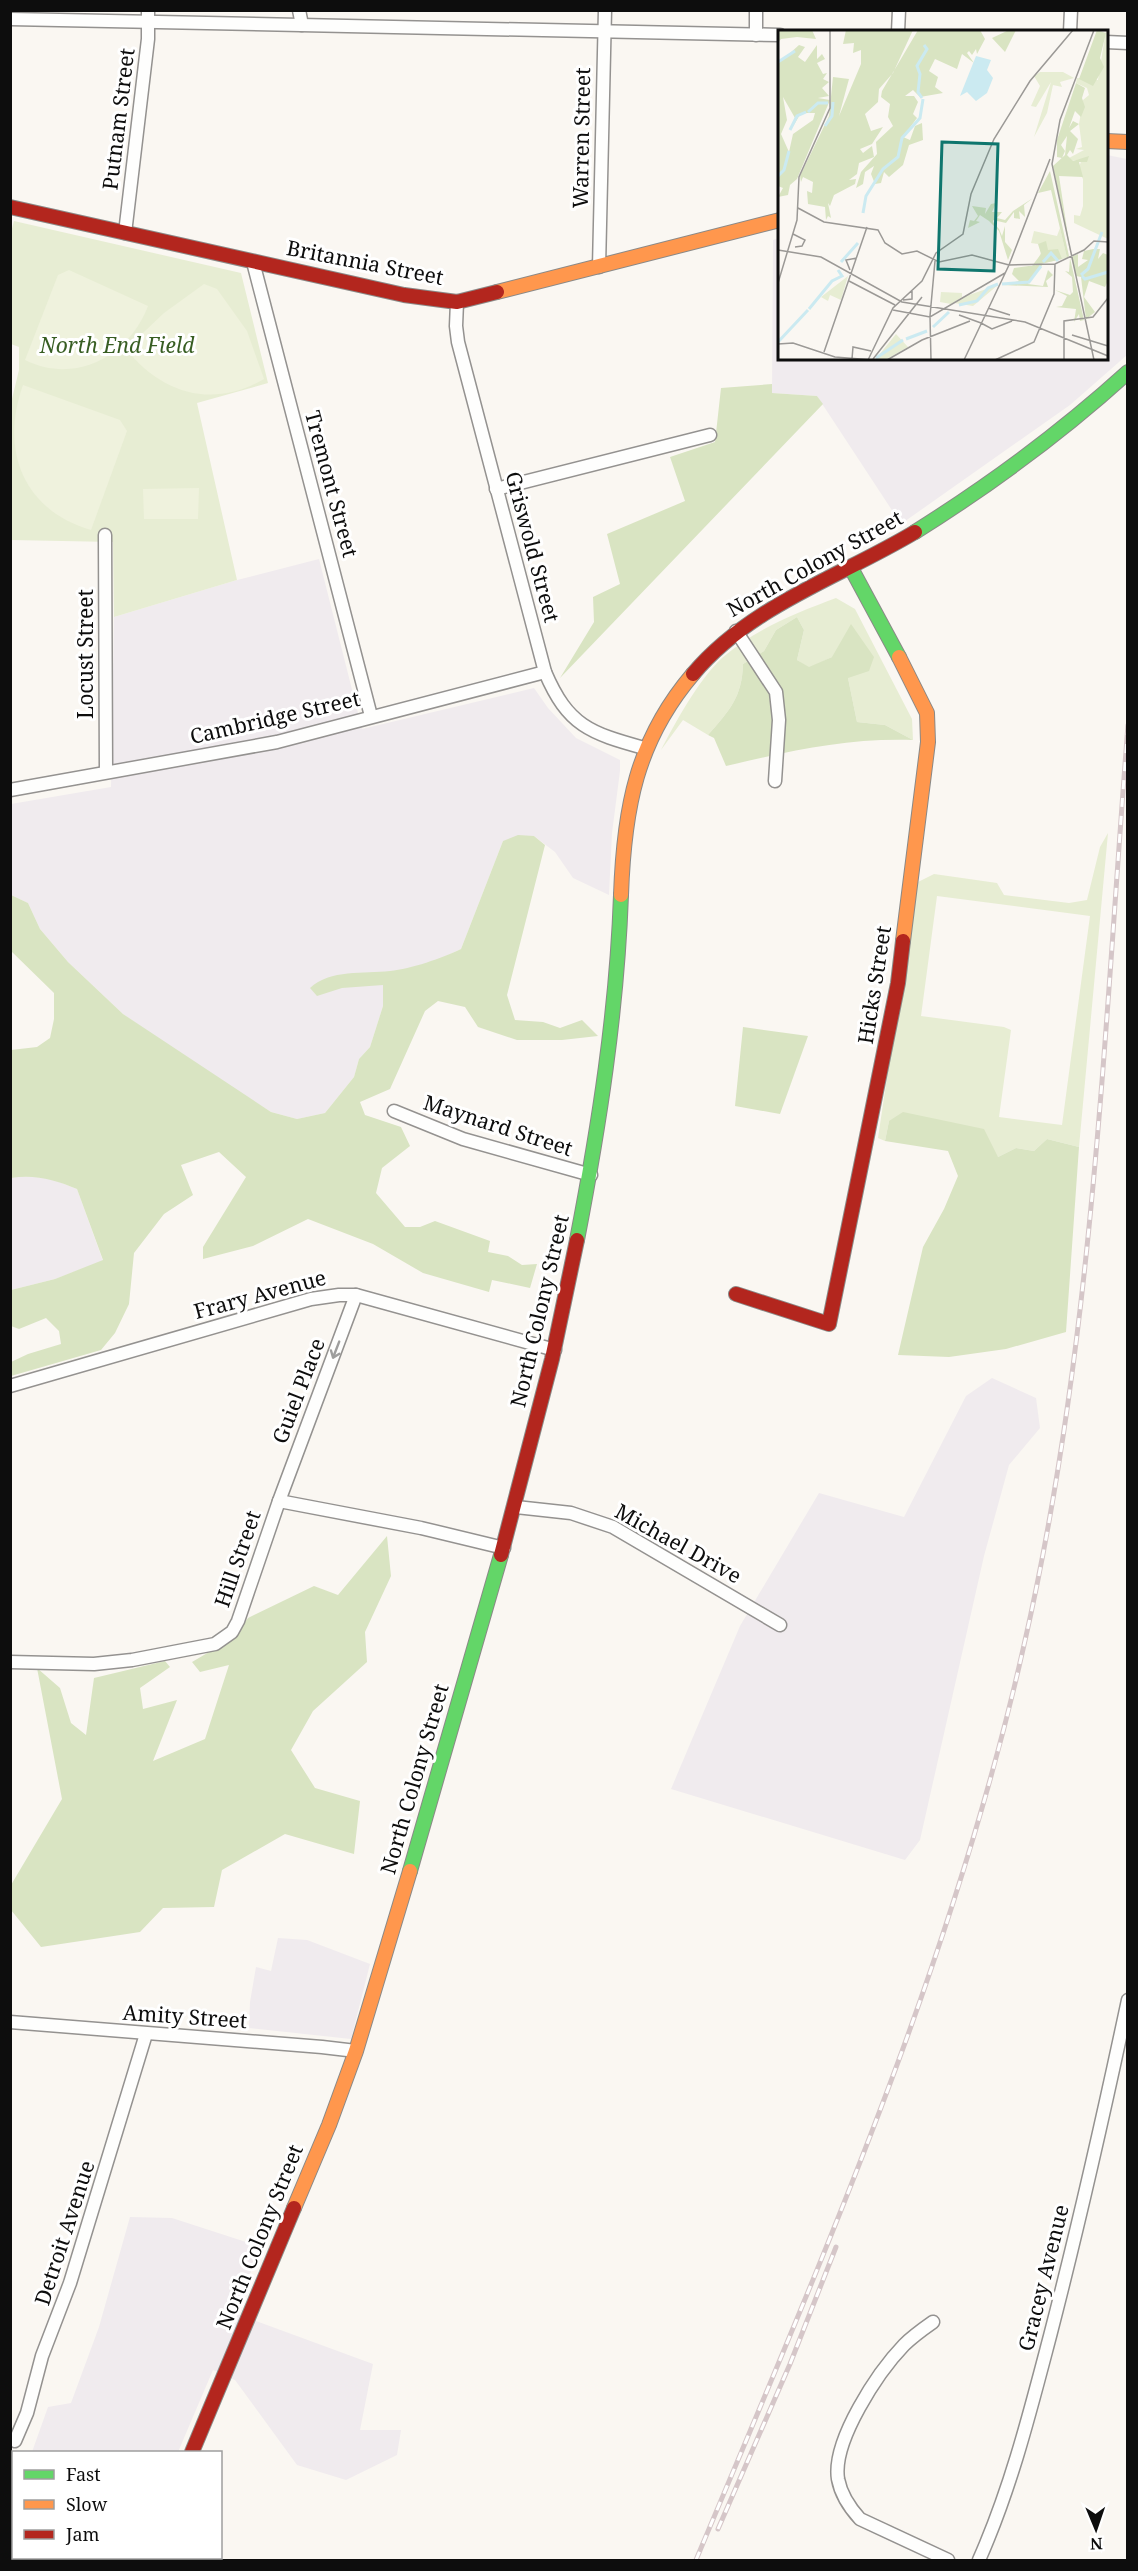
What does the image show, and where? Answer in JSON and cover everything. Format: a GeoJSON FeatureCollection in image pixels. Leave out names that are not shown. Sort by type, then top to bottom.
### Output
{"type":"FeatureCollection","features":[{"type":"Feature","properties":{"kind":"main road"},"geometry":{"type":"LineString","coordinates":[[1108,141],[1128,142]]}},
{"type":"Feature","properties":{"kind":"main road","name":"Britannia Street"},"geometry":{"type":"LineString","coordinates":[[10,207],[404,295],[457,302],[778,221]]}},
{"type":"Feature","properties":{"kind":"main road","name":"North Colony Street"},"geometry":{"type":"LineString","coordinates":[[192,2451],[324,2136],[356,2052],[516,1507],[555,1350],[591,1175],[616,977],[622,842],[630,795],[644,748],[654,728],[683,684],[736,631],[778,603],[851,568],[894,544],[962,501],[1076,416],[1128,372]]}},
{"type":"Feature","properties":{"kind":"main road","name":"Hicks Street"},"geometry":{"type":"LineString","coordinates":[[736,1293],[829,1324],[898,983],[928,742],[927,713],[922,699],[851,568]]}},
{"type":"Feature","properties":{"kind":"street"},"geometry":{"type":"LineString","coordinates":[[299,10],[302,25]]}},
{"type":"Feature","properties":{"kind":"street","name":"Warren Street"},"geometry":{"type":"LineString","coordinates":[[599,267],[605,10]]}},
{"type":"Feature","properties":{"kind":"street"},"geometry":{"type":"LineString","coordinates":[[756,10],[756,35]]}},
{"type":"Feature","properties":{"kind":"street"},"geometry":{"type":"LineString","coordinates":[[898,30],[899,10]]}},
{"type":"Feature","properties":{"kind":"street"},"geometry":{"type":"LineString","coordinates":[[1070,30],[1071,10]]}},
{"type":"Feature","properties":{"kind":"street"},"geometry":{"type":"LineString","coordinates":[[10,19],[149,16],[302,25],[778,35]]}},
{"type":"Feature","properties":{"kind":"street","name":"Putnam Street"},"geometry":{"type":"LineString","coordinates":[[125,233],[149,16]]}},
{"type":"Feature","properties":{"kind":"street"},"geometry":{"type":"LineString","coordinates":[[1108,42],[1128,43]]}},
{"type":"Feature","properties":{"kind":"street","name":"Tremont Street"},"geometry":{"type":"LineString","coordinates":[[253,262],[371,716]]}},
{"type":"Feature","properties":{"kind":"street","name":"Griswold Street"},"geometry":{"type":"LineString","coordinates":[[457,302],[458,342],[545,672],[553,691],[575,720],[589,730],[610,739],[644,748]]}},
{"type":"Feature","properties":{"kind":"street"},"geometry":{"type":"LineString","coordinates":[[496,489],[710,435]]}},
{"type":"Feature","properties":{"kind":"street","name":"Locust Street"},"geometry":{"type":"LineString","coordinates":[[105,535],[106,772]]}},
{"type":"Feature","properties":{"kind":"street"},"geometry":{"type":"LineString","coordinates":[[736,631],[776,692],[779,720],[775,781]]}},
{"type":"Feature","properties":{"kind":"street","name":"Cambridge Street"},"geometry":{"type":"LineString","coordinates":[[10,790],[277,742],[545,672]]}},
{"type":"Feature","properties":{"kind":"street","name":"Maynard Street"},"geometry":{"type":"LineString","coordinates":[[394,1111],[463,1139],[591,1175]]}},
{"type":"Feature","properties":{"kind":"street","name":"Frary Avenue"},"geometry":{"type":"LineString","coordinates":[[10,1386],[311,1299],[339,1294],[356,1295],[555,1350]]}},
{"type":"Feature","properties":{"kind":"street","name":"Guiel Place"},"geometry":{"type":"LineString","coordinates":[[279,1501],[356,1295]]}},
{"type":"Feature","properties":{"kind":"street","name":"Hill Street"},"geometry":{"type":"LineString","coordinates":[[10,1662],[114,1663],[215,1644],[225,1639],[238,1621],[279,1501],[421,1528],[504,1548]]}},
{"type":"Feature","properties":{"kind":"street","name":"Michael Drive"},"geometry":{"type":"LineString","coordinates":[[516,1507],[571,1514],[613,1527],[780,1625]]}},
{"type":"Feature","properties":{"kind":"street","name":"Gracey Avenue"},"geometry":{"type":"LineString","coordinates":[[979,2560],[1021,2448],[1089,2181],[1128,2000]]}},
{"type":"Feature","properties":{"kind":"street","name":"Amity Street"},"geometry":{"type":"LineString","coordinates":[[10,2022],[322,2047],[356,2052]]}},
{"type":"Feature","properties":{"kind":"street","name":"Detroit Avenue"},"geometry":{"type":"LineString","coordinates":[[15,2441],[27,2413],[42,2356],[70,2283],[146,2034]]}},
{"type":"Feature","properties":{"kind":"street"},"geometry":{"type":"LineString","coordinates":[[933,2322],[904,2345],[876,2381],[842,2446],[838,2478],[849,2508],[860,2519],[948,2560]]}},
{"type":"Feature","properties":{"kind":"shaded area"},"geometry":{"type":"Polygon","coordinates":[[[1108,155],[1127,159],[1127,355],[1070,405],[901,524],[817,396],[772,393],[773,240],[778,238],[778,360],[1108,360],[1108,155]]]}},
{"type":"Feature","properties":{"kind":"shaded area"},"geometry":{"type":"Polygon","coordinates":[[[319,559],[362,729],[534,688],[548,708],[576,738],[620,760],[620,771],[612,833],[609,895],[573,878],[555,852],[534,836],[503,841],[461,949],[383,985],[383,1006],[370,1047],[359,1059],[354,1077],[325,1113],[297,1119],[271,1112],[183,1056],[123,1014],[68,962],[40,929],[28,903],[11,895],[11,804],[111,787],[114,617],[237,580],[319,559]]]}},
{"type":"Feature","properties":{"kind":"shaded area"},"geometry":{"type":"Polygon","coordinates":[[[22,1176],[49,1178],[77,1189],[103,1261],[55,1279],[11,1290],[11,1178],[22,1176]]]}},
{"type":"Feature","properties":{"kind":"shaded area"},"geometry":{"type":"Polygon","coordinates":[[[992,1378],[1036,1398],[1040,1428],[1009,1465],[984,1556],[920,1840],[905,1860],[671,1789],[740,1626],[819,1493],[904,1517],[966,1396],[992,1378]]]}},
{"type":"Feature","properties":{"kind":"shaded area"},"geometry":{"type":"Polygon","coordinates":[[[278,1938],[307,1940],[370,1964],[351,2039],[249,2028],[250,2002],[256,1967],[271,1971],[278,1938]]]}},
{"type":"Feature","properties":{"kind":"shaded area"},"geometry":{"type":"Polygon","coordinates":[[[130,2217],[172,2218],[261,2247],[234,2313],[373,2364],[360,2430],[401,2430],[397,2455],[346,2480],[297,2465],[235,2380],[213,2370],[178,2451],[32,2451],[48,2407],[71,2403],[99,2327],[130,2217]]]}},
{"type":"Feature","properties":{"kind":"green space","name":"North End Field"},"geometry":{"type":"Polygon","coordinates":[[[14,221],[241,273],[268,383],[197,403],[237,580],[114,617],[113,542],[11,540],[11,403],[19,370],[19,347],[11,344],[10,236],[14,221]]]}},
{"type":"Feature","properties":{"kind":"green space"},"geometry":{"type":"Polygon","coordinates":[[[69,270],[148,306],[128,339],[114,352],[98,361],[81,367],[63,369],[44,367],[25,360],[58,275],[69,270]]]}},
{"type":"Feature","properties":{"kind":"green space"},"geometry":{"type":"Polygon","coordinates":[[[204,284],[217,289],[247,331],[264,379],[245,388],[226,393],[207,395],[189,392],[156,377],[126,349],[164,313],[204,284]]]}},
{"type":"Feature","properties":{"kind":"green space"},"geometry":{"type":"Polygon","coordinates":[[[772,384],[772,393],[817,396],[823,404],[560,678],[594,622],[593,597],[620,584],[607,534],[685,501],[670,457],[715,442],[721,388],[772,384]]]}},
{"type":"Feature","properties":{"kind":"green space"},"geometry":{"type":"Polygon","coordinates":[[[23,385],[120,420],[127,431],[91,530],[67,521],[48,508],[33,492],[22,474],[16,454],[14,432],[16,409],[23,385]]]}},
{"type":"Feature","properties":{"kind":"green space"},"geometry":{"type":"Polygon","coordinates":[[[199,488],[198,519],[144,519],[143,489],[199,488]]]}},
{"type":"Feature","properties":{"kind":"green space"},"geometry":{"type":"Polygon","coordinates":[[[836,598],[855,609],[912,719],[913,740],[885,725],[857,722],[848,678],[832,657],[809,668],[797,660],[804,630],[797,617],[776,630],[764,651],[743,664],[737,694],[723,718],[708,735],[683,720],[661,750],[696,689],[722,658],[762,630],[836,598]]]}},
{"type":"Feature","properties":{"kind":"green space"},"geometry":{"type":"Polygon","coordinates":[[[797,617],[804,630],[797,660],[809,667],[832,657],[851,624],[874,657],[869,671],[848,678],[857,722],[885,725],[913,740],[841,743],[726,766],[714,738],[708,735],[723,718],[737,694],[743,664],[764,651],[776,630],[797,617]]]}},
{"type":"Feature","properties":{"kind":"green space"},"geometry":{"type":"Polygon","coordinates":[[[1108,833],[1079,1147],[1047,1139],[1034,1151],[1016,1148],[998,1157],[889,1121],[885,1141],[878,1138],[916,883],[934,874],[997,883],[1004,895],[1069,903],[1087,900],[1100,847],[1108,833]],[[937,896],[921,1016],[1004,1027],[1011,1030],[999,1117],[1062,1125],[1090,916],[937,896]]]}},
{"type":"Feature","properties":{"kind":"green space"},"geometry":{"type":"Polygon","coordinates":[[[518,835],[534,836],[545,845],[507,995],[515,1020],[543,1022],[560,1028],[582,1020],[598,1036],[562,1040],[517,1040],[478,1027],[465,1007],[438,1001],[425,1011],[390,1089],[360,1102],[365,1115],[401,1127],[410,1146],[382,1168],[376,1193],[405,1227],[420,1227],[435,1221],[490,1241],[488,1252],[508,1256],[522,1265],[537,1264],[530,1288],[492,1280],[489,1292],[423,1273],[373,1244],[308,1219],[253,1246],[203,1259],[203,1247],[246,1177],[219,1152],[181,1165],[193,1195],[164,1214],[134,1253],[129,1304],[115,1333],[101,1350],[11,1376],[11,1362],[61,1344],[59,1331],[46,1318],[19,1329],[11,1326],[11,1290],[55,1279],[103,1260],[77,1189],[45,1179],[11,1178],[11,1050],[37,1047],[50,1038],[54,1019],[54,993],[11,951],[11,895],[28,903],[40,929],[68,962],[123,1014],[271,1112],[297,1119],[325,1113],[354,1077],[359,1059],[370,1047],[383,1006],[383,985],[342,988],[317,996],[310,988],[318,982],[337,975],[407,968],[461,949],[503,841],[518,835]]]}},
{"type":"Feature","properties":{"kind":"green space"},"geometry":{"type":"Polygon","coordinates":[[[743,1027],[808,1036],[780,1114],[735,1106],[743,1027]]]}},
{"type":"Feature","properties":{"kind":"green space"},"geometry":{"type":"Polygon","coordinates":[[[903,1112],[984,1129],[998,1157],[1016,1148],[1034,1151],[1047,1139],[1079,1147],[1066,1332],[1006,1349],[949,1357],[898,1355],[923,1247],[944,1209],[958,1176],[948,1151],[885,1141],[889,1121],[903,1112]]]}},
{"type":"Feature","properties":{"kind":"green space"},"geometry":{"type":"Polygon","coordinates":[[[387,1536],[391,1576],[365,1632],[367,1662],[313,1711],[291,1750],[315,1788],[360,1801],[354,1854],[285,1834],[222,1870],[214,1907],[163,1908],[140,1932],[41,1947],[11,1910],[11,1885],[62,1799],[37,1668],[60,1688],[71,1723],[86,1735],[94,1678],[165,1661],[170,1667],[140,1688],[143,1709],[177,1700],[153,1761],[205,1739],[229,1665],[200,1672],[192,1662],[233,1638],[248,1618],[314,1586],[338,1595],[387,1536]]]}},
{"type":"Feature","properties":{"kind":"railway"},"geometry":{"type":"LineString","coordinates":[[696,2560],[836,2223],[922,1995],[995,1763],[1024,1645],[1047,1531],[1066,1417],[1081,1302],[1103,1072],[1128,725]]}},
{"type":"Feature","properties":{"kind":"railway"},"geometry":{"type":"LineString","coordinates":[[718,2529],[790,2364],[836,2247]]}},
{"type":"Feature","properties":{"kind":"traffic: fast"},"geometry":{"type":"LineString","coordinates":[[915,532],[1025,457],[1128,372]]}},
{"type":"Feature","properties":{"kind":"traffic: fast"},"geometry":{"type":"LineString","coordinates":[[851,568],[899,657]]}},
{"type":"Feature","properties":{"kind":"traffic: fast"},"geometry":{"type":"LineString","coordinates":[[577,1240],[606,1068],[616,982],[621,895]]}},
{"type":"Feature","properties":{"kind":"traffic: fast"},"geometry":{"type":"LineString","coordinates":[[410,1871],[501,1555]]}},
{"type":"Feature","properties":{"kind":"traffic: slow"},"geometry":{"type":"LineString","coordinates":[[1108,141],[1128,142]]}},
{"type":"Feature","properties":{"kind":"traffic: slow"},"geometry":{"type":"LineString","coordinates":[[497,292],[778,221]]}},
{"type":"Feature","properties":{"kind":"traffic: slow"},"geometry":{"type":"LineString","coordinates":[[899,657],[927,713],[928,742],[903,941]]}},
{"type":"Feature","properties":{"kind":"traffic: slow"},"geometry":{"type":"LineString","coordinates":[[621,895],[626,834],[637,777],[658,725],[693,674]]}},
{"type":"Feature","properties":{"kind":"traffic: slow"},"geometry":{"type":"LineString","coordinates":[[294,2208],[329,2125],[356,2051],[410,1871]]}},
{"type":"Feature","properties":{"kind":"traffic: jam"},"geometry":{"type":"LineString","coordinates":[[10,207],[404,295],[457,302],[497,292]]}},
{"type":"Feature","properties":{"kind":"traffic: jam"},"geometry":{"type":"LineString","coordinates":[[693,674],[716,650],[769,611],[915,532]]}},
{"type":"Feature","properties":{"kind":"traffic: jam"},"geometry":{"type":"LineString","coordinates":[[736,1294],[829,1324],[898,983],[903,941]]}},
{"type":"Feature","properties":{"kind":"traffic: jam"},"geometry":{"type":"LineString","coordinates":[[501,1555],[552,1359],[577,1240]]}},
{"type":"Feature","properties":{"kind":"traffic: jam"},"geometry":{"type":"LineString","coordinates":[[192,2451],[294,2208]]}}]}
